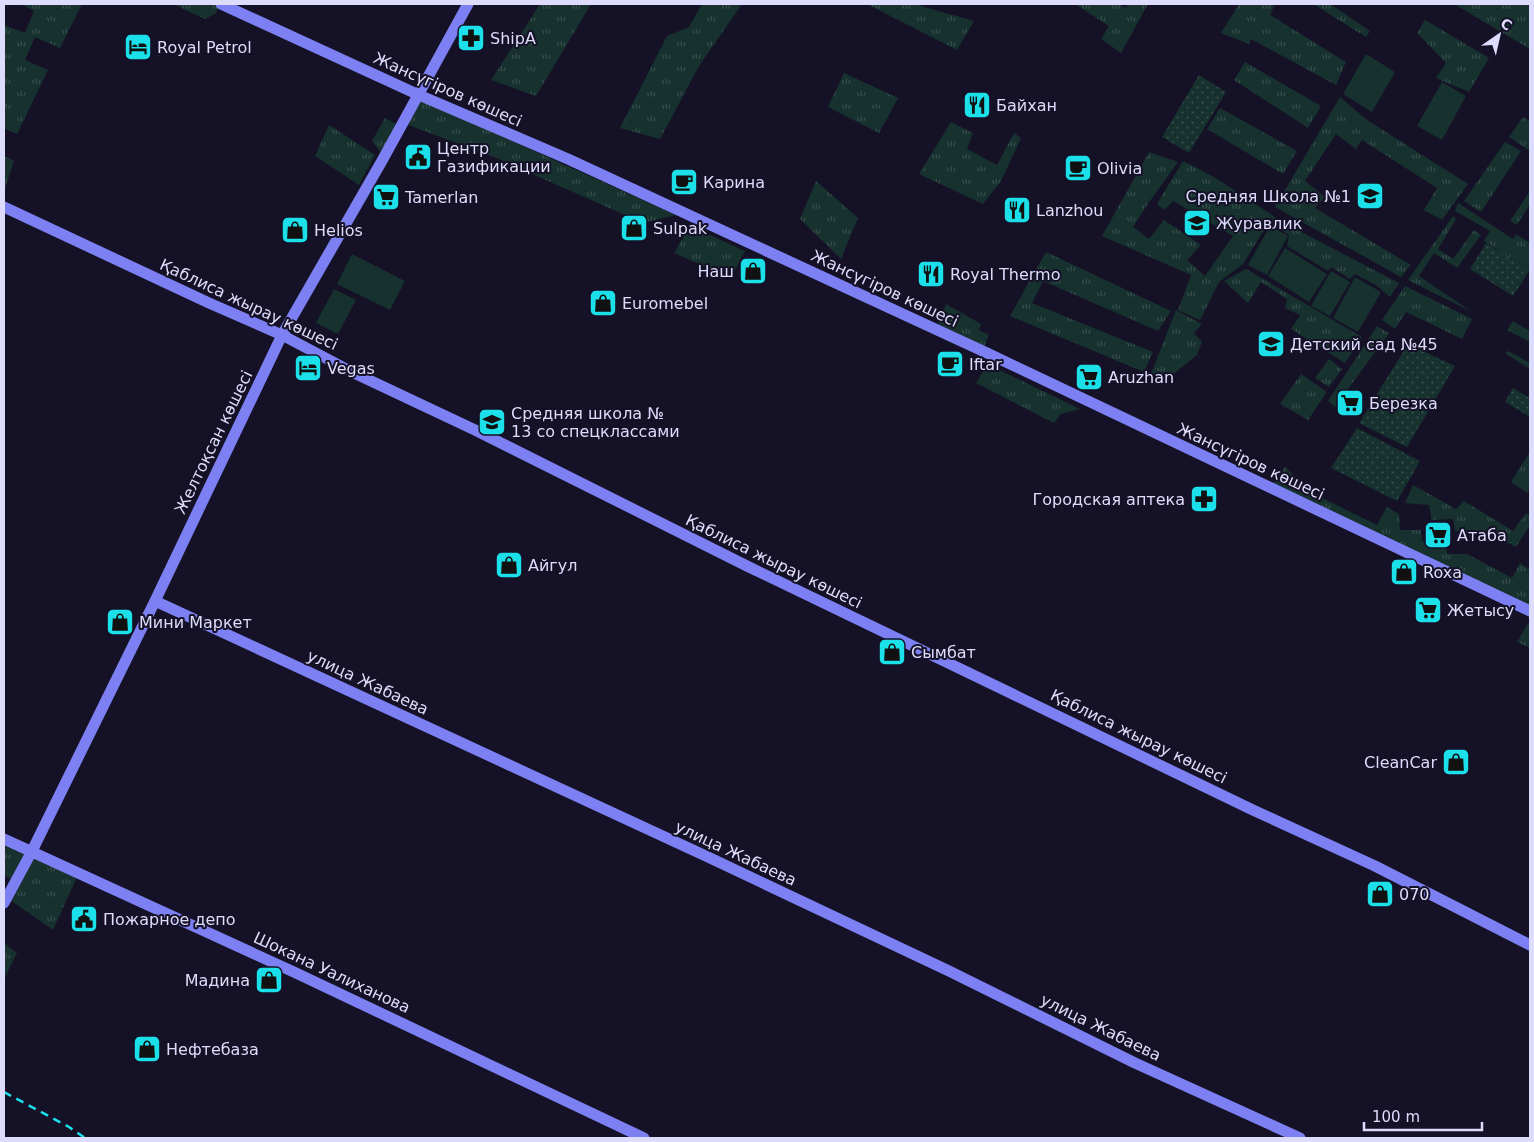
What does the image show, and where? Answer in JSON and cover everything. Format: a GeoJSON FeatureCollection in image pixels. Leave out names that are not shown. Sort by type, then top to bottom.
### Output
{"type":"FeatureCollection","features":[{"type":"Feature","properties":{"kind":"street","name":"Жансүгіров көшесі"},"geometry":{"type":"LineString","coordinates":[[221,4],[419,96],[568,160],[987,353],[1530,611]]}},
{"type":"Feature","properties":{"kind":"street","name":"Желтоқсан көшесі"},"geometry":{"type":"LineString","coordinates":[[4,903],[32,851],[156,601],[282,335],[419,96],[468,4]]}},
{"type":"Feature","properties":{"kind":"street","name":"Қаблиса жырау көшесі"},"geometry":{"type":"LineString","coordinates":[[4,207],[282,335],[352,372],[475,430],[749,567],[1255,811],[1375,866],[1530,945]]}},
{"type":"Feature","properties":{"kind":"street","name":"улица Жабаева"},"geometry":{"type":"LineString","coordinates":[[156,601],[708,857],[949,971],[1135,1063],[1300,1138]]}},
{"type":"Feature","properties":{"kind":"street","name":"Шокана Уалиханова"},"geometry":{"type":"LineString","coordinates":[[4,839],[321,985],[644,1138]]}},
{"type":"Feature","properties":{"kind":"green space"},"geometry":{"type":"Polygon","coordinates":[[[21,4],[82,4],[60,48],[35,37],[25,60],[48,70],[17,134],[4,128],[4,25],[25,33],[34,11],[21,4]]]}},
{"type":"Feature","properties":{"kind":"green space"},"geometry":{"type":"Polygon","coordinates":[[[173,4],[213,4],[220,7],[215,14],[205,19],[173,4]]]}},
{"type":"Feature","properties":{"kind":"green space"},"geometry":{"type":"Polygon","coordinates":[[[540,4],[591,4],[536,96],[491,80],[540,4]]]}},
{"type":"Feature","properties":{"kind":"green space"},"geometry":{"type":"Polygon","coordinates":[[[702,4],[742,4],[699,66],[660,139],[620,128],[667,36],[689,27],[702,4]]]}},
{"type":"Feature","properties":{"kind":"green space"},"geometry":{"type":"Polygon","coordinates":[[[867,4],[919,4],[974,21],[957,50],[867,4]]]}},
{"type":"Feature","properties":{"kind":"green space"},"geometry":{"type":"Polygon","coordinates":[[[1075,4],[1119,4],[1126,8],[1128,4],[1148,4],[1121,53],[1101,39],[1109,26],[1075,4]]]}},
{"type":"Feature","properties":{"kind":"green space"},"geometry":{"type":"Polygon","coordinates":[[[1239,4],[1275,4],[1270,15],[1346,62],[1336,85],[1251,39],[1249,44],[1221,33],[1239,4]]]}},
{"type":"Feature","properties":{"kind":"green space"},"geometry":{"type":"Polygon","coordinates":[[[1313,4],[1330,4],[1370,31],[1366,37],[1313,4]]]}},
{"type":"Feature","properties":{"kind":"green space"},"geometry":{"type":"Polygon","coordinates":[[[1454,4],[1530,4],[1530,49],[1454,4]]]}},
{"type":"Feature","properties":{"kind":"green space"},"geometry":{"type":"Polygon","coordinates":[[[1425,20],[1489,58],[1469,92],[1436,78],[1446,63],[1417,33],[1425,20]]]}},
{"type":"Feature","properties":{"kind":"green space"},"geometry":{"type":"Polygon","coordinates":[[[1366,54],[1395,72],[1372,112],[1343,94],[1366,54]]]}},
{"type":"Feature","properties":{"kind":"green space"},"geometry":{"type":"Polygon","coordinates":[[[1245,62],[1321,106],[1308,128],[1234,80],[1245,62]]]}},
{"type":"Feature","properties":{"kind":"green space"},"geometry":{"type":"Polygon","coordinates":[[[844,73],[898,98],[879,133],[828,107],[844,73]]]}},
{"type":"Feature","properties":{"kind":"green space"},"geometry":{"type":"Polygon","coordinates":[[[1199,75],[1226,92],[1189,153],[1162,137],[1199,75]]]}},
{"type":"Feature","properties":{"kind":"green space"},"geometry":{"type":"Polygon","coordinates":[[[1442,82],[1466,96],[1442,140],[1417,126],[1442,82]]]}},
{"type":"Feature","properties":{"kind":"green space"},"geometry":{"type":"Polygon","coordinates":[[[1340,97],[1367,120],[1468,184],[1442,220],[1424,210],[1437,188],[1362,140],[1356,149],[1336,134],[1305,181],[1325,197],[1315,208],[1411,265],[1401,277],[1275,207],[1340,97]]]}},
{"type":"Feature","properties":{"kind":"green space"},"geometry":{"type":"Polygon","coordinates":[[[421,100],[676,215],[643,223],[494,157],[408,125],[421,100]]]}},
{"type":"Feature","properties":{"kind":"green space"},"geometry":{"type":"Polygon","coordinates":[[[1220,108],[1297,151],[1283,174],[1207,129],[1220,108]]]}},
{"type":"Feature","properties":{"kind":"green space"},"geometry":{"type":"Polygon","coordinates":[[[1523,117],[1530,121],[1530,151],[1509,137],[1523,117]]]}},
{"type":"Feature","properties":{"kind":"green space"},"geometry":{"type":"Polygon","coordinates":[[[385,118],[398,125],[383,155],[372,141],[385,118]]]}},
{"type":"Feature","properties":{"kind":"green space"},"geometry":{"type":"Polygon","coordinates":[[[951,122],[973,133],[967,149],[997,165],[1014,133],[1021,138],[1001,181],[983,204],[919,174],[951,122]]]}},
{"type":"Feature","properties":{"kind":"green space"},"geometry":{"type":"Polygon","coordinates":[[[329,125],[375,155],[359,185],[315,156],[329,125]]]}},
{"type":"Feature","properties":{"kind":"green space"},"geometry":{"type":"Polygon","coordinates":[[[1505,142],[1521,151],[1481,212],[1464,201],[1505,142]]]}},
{"type":"Feature","properties":{"kind":"green space"},"geometry":{"type":"Polygon","coordinates":[[[1149,152],[1178,162],[1133,227],[1149,239],[1164,220],[1201,245],[1187,260],[1205,276],[1233,236],[1173,201],[1164,210],[1157,204],[1183,161],[1214,177],[1284,223],[1399,283],[1390,297],[1376,285],[1355,274],[1350,279],[1331,267],[1328,271],[1287,246],[1289,235],[1272,225],[1272,217],[1243,264],[1219,282],[1200,320],[1178,310],[1191,275],[1102,236],[1149,152]]]}},
{"type":"Feature","properties":{"kind":"green space"},"geometry":{"type":"Polygon","coordinates":[[[4,156],[14,161],[4,191],[4,156]]]}},
{"type":"Feature","properties":{"kind":"green space"},"geometry":{"type":"Polygon","coordinates":[[[816,181],[858,218],[841,259],[800,219],[816,181]]]}},
{"type":"Feature","properties":{"kind":"green space"},"geometry":{"type":"Polygon","coordinates":[[[1530,191],[1530,204],[1517,225],[1510,221],[1530,191]]]}},
{"type":"Feature","properties":{"kind":"green space"},"geometry":{"type":"Polygon","coordinates":[[[1458,203],[1513,239],[1516,234],[1530,243],[1530,266],[1528,269],[1484,241],[1490,231],[1455,211],[1458,203]]]}},
{"type":"Feature","properties":{"kind":"green space"},"geometry":{"type":"Polygon","coordinates":[[[1453,216],[1456,219],[1438,249],[1453,259],[1474,230],[1481,235],[1457,268],[1434,253],[1419,276],[1472,312],[1408,280],[1453,216]]]}},
{"type":"Feature","properties":{"kind":"green space"},"geometry":{"type":"Polygon","coordinates":[[[690,226],[745,251],[731,278],[674,253],[690,226]]]}},
{"type":"Feature","properties":{"kind":"green space"},"geometry":{"type":"Polygon","coordinates":[[[1270,226],[1288,236],[1267,275],[1248,265],[1270,226]]]}},
{"type":"Feature","properties":{"kind":"green space"},"geometry":{"type":"Polygon","coordinates":[[[1486,243],[1530,270],[1513,296],[1470,269],[1486,243]]]}},
{"type":"Feature","properties":{"kind":"green space"},"geometry":{"type":"Polygon","coordinates":[[[1285,248],[1327,274],[1309,302],[1268,276],[1285,248]]]}},
{"type":"Feature","properties":{"kind":"green space"},"geometry":{"type":"Polygon","coordinates":[[[1046,252],[1171,311],[1158,331],[1043,281],[1032,303],[1153,352],[1144,372],[1010,316],[1046,252]]]}},
{"type":"Feature","properties":{"kind":"green space"},"geometry":{"type":"Polygon","coordinates":[[[352,254],[405,281],[390,310],[337,284],[352,254]]]}},
{"type":"Feature","properties":{"kind":"green space"},"geometry":{"type":"Polygon","coordinates":[[[1246,269],[1362,337],[1345,363],[1291,329],[1300,315],[1285,308],[1287,299],[1261,282],[1248,303],[1224,281],[1246,269]]]}},
{"type":"Feature","properties":{"kind":"green space"},"geometry":{"type":"Polygon","coordinates":[[[1331,271],[1350,282],[1330,316],[1311,306],[1331,271]]]}},
{"type":"Feature","properties":{"kind":"green space"},"geometry":{"type":"Polygon","coordinates":[[[1355,277],[1381,292],[1358,332],[1333,318],[1355,277]]]}},
{"type":"Feature","properties":{"kind":"green space"},"geometry":{"type":"Polygon","coordinates":[[[1405,286],[1472,319],[1462,339],[1406,312],[1395,329],[1382,320],[1405,286]]]}},
{"type":"Feature","properties":{"kind":"green space"},"geometry":{"type":"Polygon","coordinates":[[[334,289],[356,300],[338,334],[316,323],[334,289]]]}},
{"type":"Feature","properties":{"kind":"green space"},"geometry":{"type":"Polygon","coordinates":[[[946,304],[981,324],[979,330],[989,335],[984,347],[937,326],[946,304]]]}},
{"type":"Feature","properties":{"kind":"green space"},"geometry":{"type":"Polygon","coordinates":[[[1176,310],[1202,324],[1194,333],[1202,342],[1197,355],[1166,380],[1151,374],[1176,310]]]}},
{"type":"Feature","properties":{"kind":"green space"},"geometry":{"type":"Polygon","coordinates":[[[1513,321],[1530,331],[1530,342],[1507,330],[1513,321]]]}},
{"type":"Feature","properties":{"kind":"green space"},"geometry":{"type":"Polygon","coordinates":[[[1377,326],[1389,333],[1335,407],[1328,401],[1377,326]]]}},
{"type":"Feature","properties":{"kind":"green space"},"geometry":{"type":"Polygon","coordinates":[[[1408,344],[1455,366],[1407,447],[1359,423],[1408,344]]]}},
{"type":"Feature","properties":{"kind":"green space"},"geometry":{"type":"Polygon","coordinates":[[[1508,351],[1530,363],[1530,369],[1505,353],[1508,351]]]}},
{"type":"Feature","properties":{"kind":"green space"},"geometry":{"type":"Polygon","coordinates":[[[1329,359],[1342,369],[1329,387],[1315,378],[1329,359]]]}},
{"type":"Feature","properties":{"kind":"green space"},"geometry":{"type":"Polygon","coordinates":[[[987,364],[1080,409],[1061,414],[1054,423],[976,383],[987,364]]]}},
{"type":"Feature","properties":{"kind":"green space"},"geometry":{"type":"Polygon","coordinates":[[[1301,374],[1327,392],[1308,420],[1280,404],[1301,374]]]}},
{"type":"Feature","properties":{"kind":"green space"},"geometry":{"type":"Polygon","coordinates":[[[1513,388],[1530,398],[1530,417],[1505,402],[1513,388]]]}},
{"type":"Feature","properties":{"kind":"green space"},"geometry":{"type":"Polygon","coordinates":[[[1357,428],[1420,461],[1397,501],[1331,468],[1357,428]]]}},
{"type":"Feature","properties":{"kind":"green space"},"geometry":{"type":"Polygon","coordinates":[[[1530,452],[1530,488],[1527,493],[1511,482],[1530,452]]]}},
{"type":"Feature","properties":{"kind":"green space"},"geometry":{"type":"Polygon","coordinates":[[[1285,467],[1312,493],[1377,525],[1387,507],[1399,514],[1400,530],[1421,530],[1422,541],[1446,542],[1447,554],[1467,554],[1512,578],[1520,563],[1530,570],[1530,602],[1527,607],[1272,485],[1285,467]]]}},
{"type":"Feature","properties":{"kind":"green space"},"geometry":{"type":"Polygon","coordinates":[[[1413,485],[1456,509],[1464,501],[1513,531],[1526,513],[1530,515],[1530,525],[1516,547],[1488,533],[1455,531],[1453,519],[1432,520],[1429,505],[1405,503],[1413,485]]]}},
{"type":"Feature","properties":{"kind":"green space"},"geometry":{"type":"Polygon","coordinates":[[[1528,623],[1530,625],[1530,648],[1517,642],[1528,623]]]}},
{"type":"Feature","properties":{"kind":"green space"},"geometry":{"type":"Polygon","coordinates":[[[4,842],[29,853],[12,880],[4,875],[4,842]]]}},
{"type":"Feature","properties":{"kind":"green space"},"geometry":{"type":"Polygon","coordinates":[[[33,857],[77,877],[53,930],[10,900],[33,857]]]}},
{"type":"Feature","properties":{"kind":"green space"},"geometry":{"type":"Polygon","coordinates":[[[4,943],[17,953],[4,979],[4,943]]]}},
{"type":"Feature","properties":{"kind":"railway"},"geometry":{"type":"LineString","coordinates":[[4,1092],[69,1127],[85,1138]]}},
{"type":"Feature","properties":{"kind":"place","name":"ShipA"},"geometry":{"type":"Point","coordinates":[471,38]}},
{"type":"Feature","properties":{"kind":"place","name":"Royal Petrol"},"geometry":{"type":"Point","coordinates":[138,47]}},
{"type":"Feature","properties":{"kind":"place","name":"Байхан"},"geometry":{"type":"Point","coordinates":[977,105]}},
{"type":"Feature","properties":{"kind":"place","name":"Центр Газификации"},"geometry":{"type":"Point","coordinates":[418,157]}},
{"type":"Feature","properties":{"kind":"place","name":"Olivia"},"geometry":{"type":"Point","coordinates":[1078,168]}},
{"type":"Feature","properties":{"kind":"place","name":"Карина"},"geometry":{"type":"Point","coordinates":[684,182]}},
{"type":"Feature","properties":{"kind":"place","name":"Средняя Школа №1"},"geometry":{"type":"Point","coordinates":[1370,196]}},
{"type":"Feature","properties":{"kind":"place","name":"Tamerlan"},"geometry":{"type":"Point","coordinates":[386,197]}},
{"type":"Feature","properties":{"kind":"place","name":"Lanzhou"},"geometry":{"type":"Point","coordinates":[1017,210]}},
{"type":"Feature","properties":{"kind":"place","name":"Журавлик"},"geometry":{"type":"Point","coordinates":[1197,223]}},
{"type":"Feature","properties":{"kind":"place","name":"Sulpak"},"geometry":{"type":"Point","coordinates":[634,228]}},
{"type":"Feature","properties":{"kind":"place","name":"Helios"},"geometry":{"type":"Point","coordinates":[295,230]}},
{"type":"Feature","properties":{"kind":"place","name":"Наш"},"geometry":{"type":"Point","coordinates":[753,271]}},
{"type":"Feature","properties":{"kind":"place","name":"Royal Thermo"},"geometry":{"type":"Point","coordinates":[931,274]}},
{"type":"Feature","properties":{"kind":"place","name":"Euromebel"},"geometry":{"type":"Point","coordinates":[603,303]}},
{"type":"Feature","properties":{"kind":"place","name":"Детский сад №45"},"geometry":{"type":"Point","coordinates":[1271,344]}},
{"type":"Feature","properties":{"kind":"place","name":"Iftar"},"geometry":{"type":"Point","coordinates":[950,364]}},
{"type":"Feature","properties":{"kind":"place","name":"Vegas"},"geometry":{"type":"Point","coordinates":[308,368]}},
{"type":"Feature","properties":{"kind":"place","name":"Aruzhan"},"geometry":{"type":"Point","coordinates":[1089,377]}},
{"type":"Feature","properties":{"kind":"place","name":"Березка"},"geometry":{"type":"Point","coordinates":[1350,403]}},
{"type":"Feature","properties":{"kind":"place","name":"Средняя школа № 13 со спецклассами"},"geometry":{"type":"Point","coordinates":[492,422]}},
{"type":"Feature","properties":{"kind":"place","name":"Городская аптека"},"geometry":{"type":"Point","coordinates":[1204,499]}},
{"type":"Feature","properties":{"kind":"place","name":"Атаба"},"geometry":{"type":"Point","coordinates":[1438,535]}},
{"type":"Feature","properties":{"kind":"place","name":"Айгул"},"geometry":{"type":"Point","coordinates":[509,565]}},
{"type":"Feature","properties":{"kind":"place","name":"Roxa"},"geometry":{"type":"Point","coordinates":[1404,572]}},
{"type":"Feature","properties":{"kind":"place","name":"Жетысу"},"geometry":{"type":"Point","coordinates":[1428,610]}},
{"type":"Feature","properties":{"kind":"place","name":"Мини Маркет"},"geometry":{"type":"Point","coordinates":[120,622]}},
{"type":"Feature","properties":{"kind":"place","name":"Сымбат"},"geometry":{"type":"Point","coordinates":[892,652]}},
{"type":"Feature","properties":{"kind":"place","name":"CleanCar"},"geometry":{"type":"Point","coordinates":[1456,762]}},
{"type":"Feature","properties":{"kind":"place","name":"070"},"geometry":{"type":"Point","coordinates":[1380,894]}},
{"type":"Feature","properties":{"kind":"place","name":"Пожарное депо"},"geometry":{"type":"Point","coordinates":[84,919]}},
{"type":"Feature","properties":{"kind":"place","name":"Мадина"},"geometry":{"type":"Point","coordinates":[269,980]}},
{"type":"Feature","properties":{"kind":"place","name":"Нефтебаза"},"geometry":{"type":"Point","coordinates":[147,1049]}}]}
